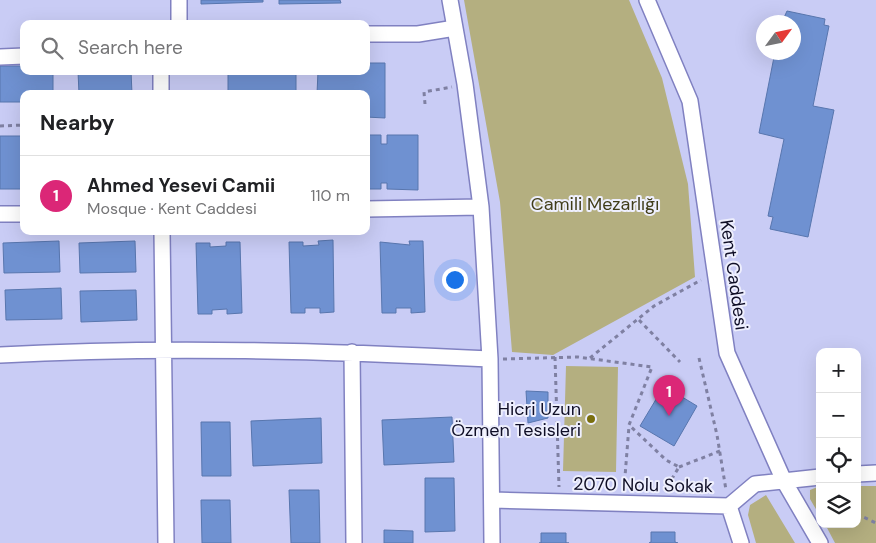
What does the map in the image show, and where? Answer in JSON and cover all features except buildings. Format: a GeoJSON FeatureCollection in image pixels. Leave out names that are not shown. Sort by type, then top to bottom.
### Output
{"type":"FeatureCollection","features":[{"type":"Feature","properties":{"kind":"street"},"geometry":{"type":"LineString","coordinates":[[179,0],[179,20]]}},
{"type":"Feature","properties":{"kind":"street"},"geometry":{"type":"LineString","coordinates":[[450,0],[465,84],[481,207],[490,359],[492,543]]}},
{"type":"Feature","properties":{"kind":"street","name":"Kent Caddesi"},"geometry":{"type":"LineString","coordinates":[[647,0],[690,101],[727,353],[784,481],[820,543]]}},
{"type":"Feature","properties":{"kind":"street"},"geometry":{"type":"LineString","coordinates":[[370,34],[418,34],[455,28]]}},
{"type":"Feature","properties":{"kind":"street"},"geometry":{"type":"LineString","coordinates":[[0,57],[20,56]]}},
{"type":"Feature","properties":{"kind":"street"},"geometry":{"type":"LineString","coordinates":[[161,75],[161,90]]}},
{"type":"Feature","properties":{"kind":"street"},"geometry":{"type":"LineString","coordinates":[[370,210],[481,207]]}},
{"type":"Feature","properties":{"kind":"street"},"geometry":{"type":"LineString","coordinates":[[0,214],[20,214]]}},
{"type":"Feature","properties":{"kind":"street"},"geometry":{"type":"LineString","coordinates":[[162,235],[166,543]]}},
{"type":"Feature","properties":{"kind":"street"},"geometry":{"type":"LineString","coordinates":[[0,355],[164,349],[352,352],[490,359]]}},
{"type":"Feature","properties":{"kind":"street"},"geometry":{"type":"LineString","coordinates":[[352,352],[354,543]]}},
{"type":"Feature","properties":{"kind":"street"},"geometry":{"type":"LineString","coordinates":[[861,474],[876,473]]}},
{"type":"Feature","properties":{"kind":"street","name":"2070 Nolu Sokak"},"geometry":{"type":"LineString","coordinates":[[493,500],[729,506],[755,484],[816,477]]}},
{"type":"Feature","properties":{"kind":"street"},"geometry":{"type":"LineString","coordinates":[[729,506],[741,543]]}},
{"type":"Feature","properties":{"kind":"path"},"geometry":{"type":"LineString","coordinates":[[425,104],[424,92],[465,84]]}},
{"type":"Feature","properties":{"kind":"path"},"geometry":{"type":"LineString","coordinates":[[0,126],[20,125]]}},
{"type":"Feature","properties":{"kind":"path"},"geometry":{"type":"LineString","coordinates":[[590,358],[654,306],[695,282],[716,276]]}},
{"type":"Feature","properties":{"kind":"path"},"geometry":{"type":"LineString","coordinates":[[639,320],[680,362]]}},
{"type":"Feature","properties":{"kind":"path"},"geometry":{"type":"LineString","coordinates":[[555,357],[559,502]]}},
{"type":"Feature","properties":{"kind":"path"},"geometry":{"type":"LineString","coordinates":[[490,359],[590,358],[652,368],[629,425],[623,503]]}},
{"type":"Feature","properties":{"kind":"path"},"geometry":{"type":"LineString","coordinates":[[699,358],[717,435],[729,506]]}},
{"type":"Feature","properties":{"kind":"path"},"geometry":{"type":"LineString","coordinates":[[629,425],[666,460],[679,467]]}},
{"type":"Feature","properties":{"kind":"path"},"geometry":{"type":"LineString","coordinates":[[669,504],[670,482],[679,467],[720,451]]}},
{"type":"Feature","properties":{"kind":"path"},"geometry":{"type":"LineString","coordinates":[[861,516],[876,523]]}},
{"type":"Feature","properties":{"kind":"green space","name":"Camili Mezarlığı"},"geometry":{"type":"Polygon","coordinates":[[[464,0],[629,0],[662,78],[688,184],[695,277],[553,355],[512,352],[500,202],[464,0]]]}},
{"type":"Feature","properties":{"kind":"green space","name":"Hicri Uzun Özmen Tesisleri"},"geometry":{"type":"Polygon","coordinates":[[[566,366],[618,367],[616,472],[563,471],[566,366]]]}},
{"type":"Feature","properties":{"kind":"green space"},"geometry":{"type":"Polygon","coordinates":[[[861,486],[876,486],[876,543],[835,543],[827,528],[861,528],[861,486]]]}},
{"type":"Feature","properties":{"kind":"green space"},"geometry":{"type":"Polygon","coordinates":[[[816,488],[816,509],[810,499],[810,490],[816,488]]]}},
{"type":"Feature","properties":{"kind":"green space"},"geometry":{"type":"Polygon","coordinates":[[[766,495],[795,543],[756,543],[748,515],[750,505],[766,495]]]}},
{"type":"Feature","properties":{"kind":"place","name":"Ahmed Yesevi Camii"},"geometry":{"type":"Point","coordinates":[669,416]}},
{"type":"Feature","properties":{"kind":"place","name":"Hicri Uzun Özmen Tesisleri"},"geometry":{"type":"Point","coordinates":[591,419]}}]}
